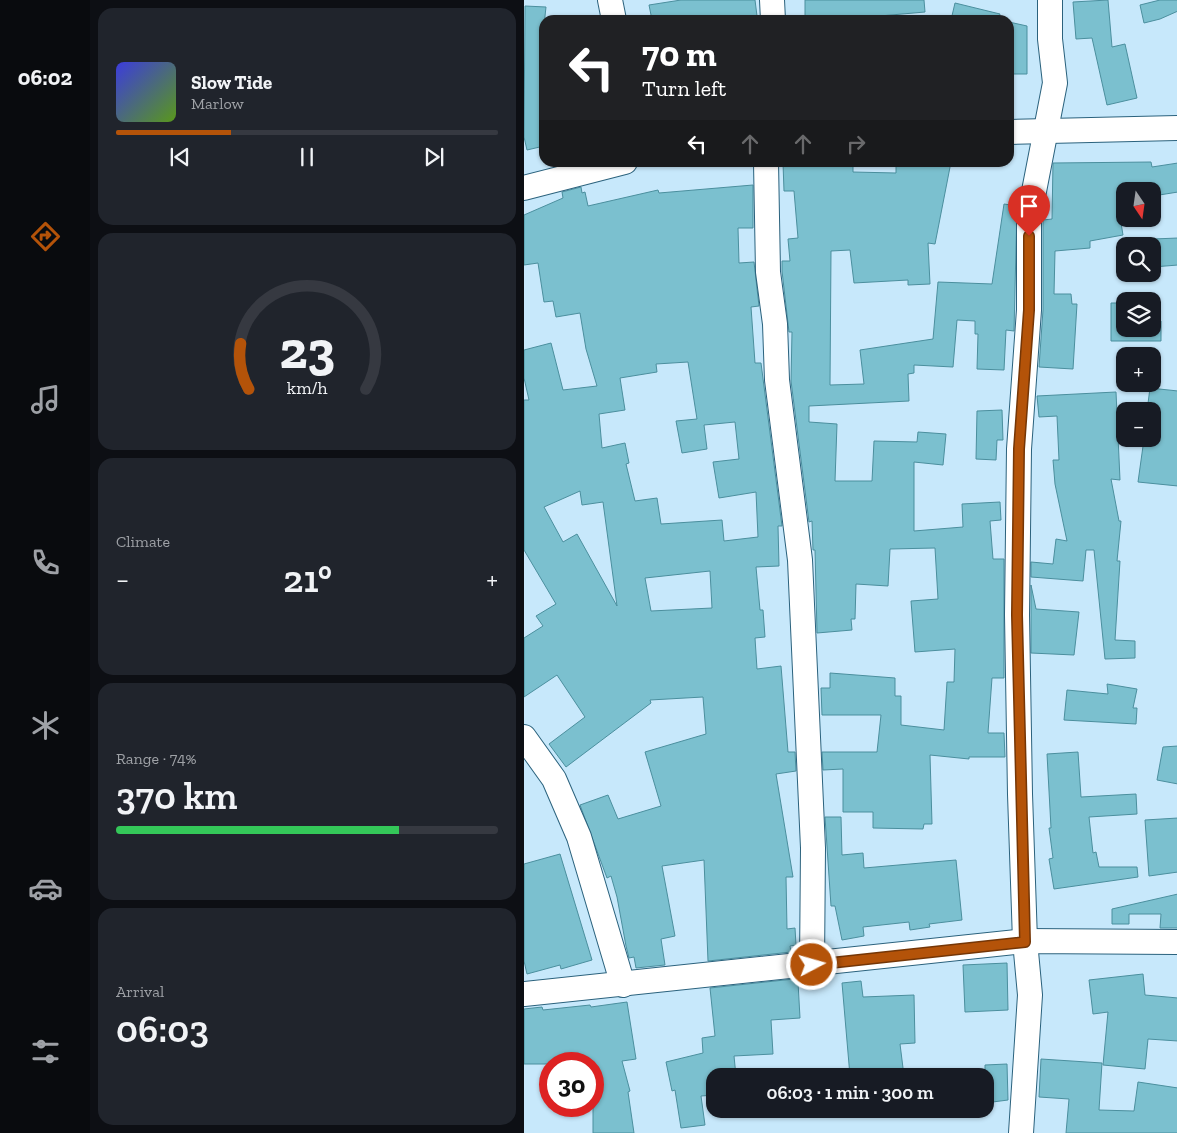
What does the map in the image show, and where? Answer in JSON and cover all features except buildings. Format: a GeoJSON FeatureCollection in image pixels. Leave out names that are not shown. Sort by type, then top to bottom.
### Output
{"type":"FeatureCollection","features":[{"type":"Feature","properties":{"kind":"street"},"geometry":{"type":"LineString","coordinates":[[610,0],[613,15]]}},
{"type":"Feature","properties":{"kind":"street"},"geometry":{"type":"LineString","coordinates":[[772,0],[773,15]]}},
{"type":"Feature","properties":{"kind":"street"},"geometry":{"type":"LineString","coordinates":[[1020,1133],[1030,995],[1025,942],[1017,615],[1019,449],[1029,310],[1029,218],[1044,130],[1055,83],[1050,39],[1050,0]]}},
{"type":"Feature","properties":{"kind":"street"},"geometry":{"type":"LineString","coordinates":[[1014,132],[1177,128]]}},
{"type":"Feature","properties":{"kind":"street"},"geometry":{"type":"LineString","coordinates":[[524,188],[606,167]]}},
{"type":"Feature","properties":{"kind":"street"},"geometry":{"type":"LineString","coordinates":[[766,167],[768,272],[775,324],[776,380],[800,560],[812,838],[812,965]]}},
{"type":"Feature","properties":{"kind":"street"},"geometry":{"type":"LineString","coordinates":[[524,737],[554,779],[579,837],[623,984]]}},
{"type":"Feature","properties":{"kind":"street"},"geometry":{"type":"LineString","coordinates":[[524,994],[1025,942],[1177,942]]}},
{"type":"Feature","properties":{"kind":"route"},"geometry":{"type":"LineString","coordinates":[[812,965],[1025,942],[1017,615],[1019,449],[1029,310],[1029,236]]}}]}
